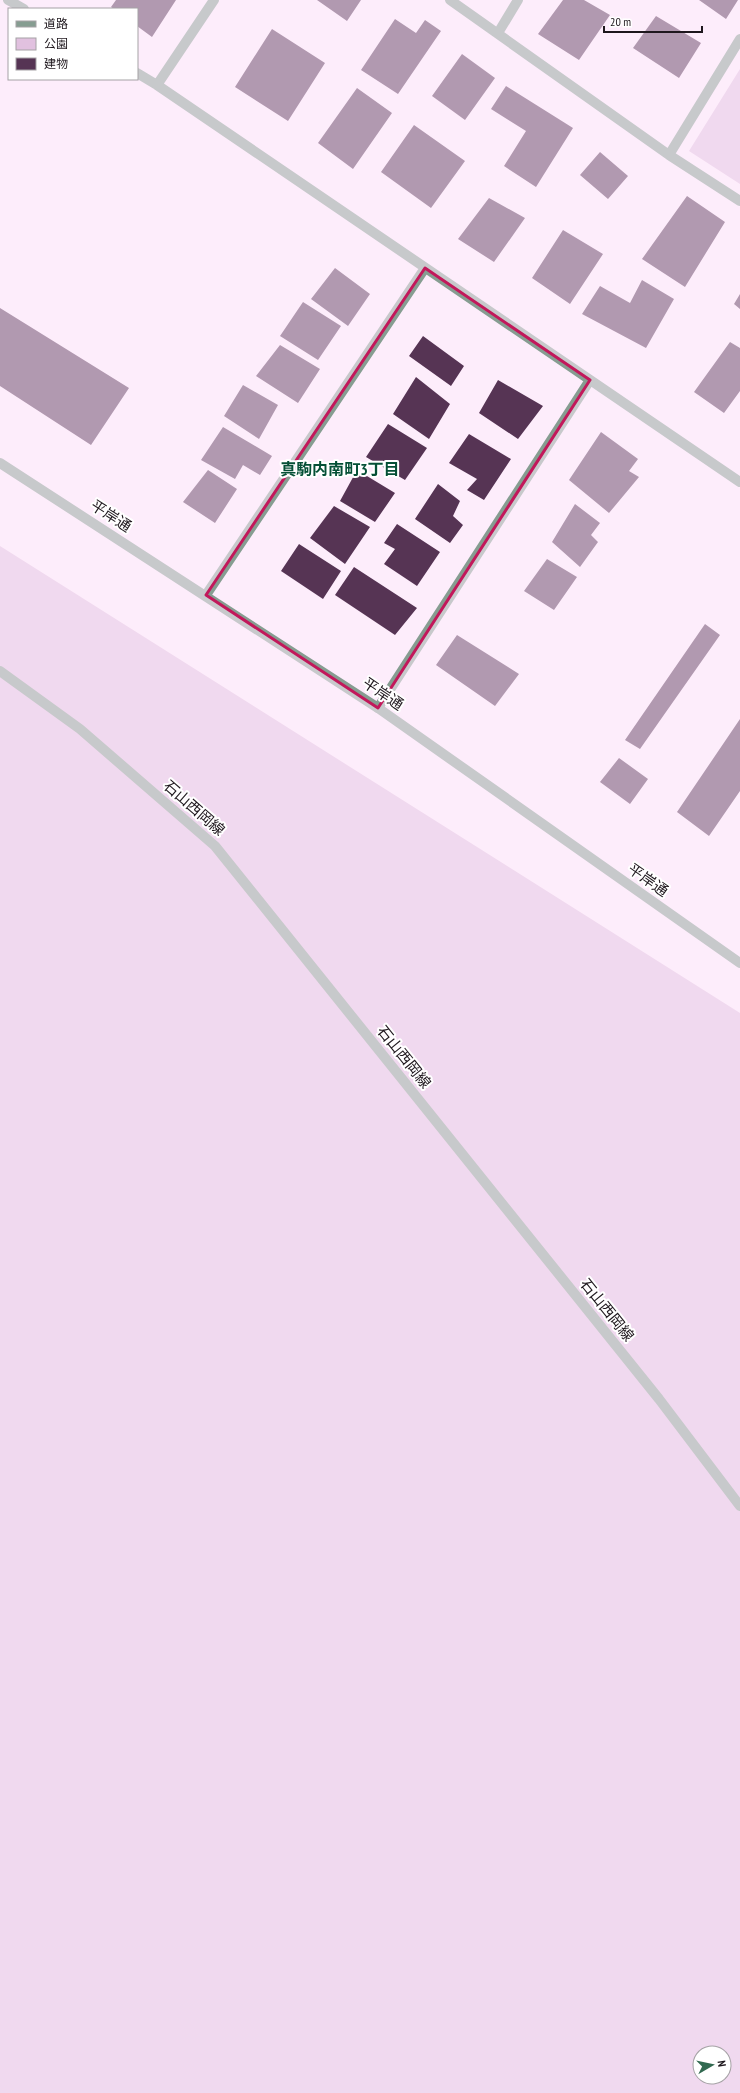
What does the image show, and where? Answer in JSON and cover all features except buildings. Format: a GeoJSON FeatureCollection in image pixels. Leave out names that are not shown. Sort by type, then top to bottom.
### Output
{"type":"FeatureCollection","features":[{"type":"Feature","properties":{"kind":"street"},"geometry":{"type":"LineString","coordinates":[[8,0],[22,8]]}},
{"type":"Feature","properties":{"kind":"street"},"geometry":{"type":"LineString","coordinates":[[157,85],[214,0]]}},
{"type":"Feature","properties":{"kind":"street"},"geometry":{"type":"LineString","coordinates":[[450,0],[669,155],[740,201]]}},
{"type":"Feature","properties":{"kind":"street"},"geometry":{"type":"LineString","coordinates":[[498,33],[518,0]]}},
{"type":"Feature","properties":{"kind":"street"},"geometry":{"type":"LineString","coordinates":[[669,155],[740,39]]}},
{"type":"Feature","properties":{"kind":"street"},"geometry":{"type":"LineString","coordinates":[[138,74],[157,85],[740,482]]}},
{"type":"Feature","properties":{"kind":"street"},"geometry":{"type":"LineString","coordinates":[[206,595],[425,268]]}},
{"type":"Feature","properties":{"kind":"street"},"geometry":{"type":"LineString","coordinates":[[378,708],[590,380]]}},
{"type":"Feature","properties":{"kind":"street","name":"平岸通"},"geometry":{"type":"LineString","coordinates":[[0,463],[206,595],[378,708],[740,963]]}},
{"type":"Feature","properties":{"kind":"street","name":"石山西岡線"},"geometry":{"type":"LineString","coordinates":[[0,671],[80,729],[215,846],[659,1399],[740,1506]]}},
{"type":"Feature","properties":{"kind":"highlighted area"},"geometry":{"type":"Polygon","coordinates":[[[425,268],[590,380],[378,708],[206,595],[425,268]]]}},
{"type":"Feature","properties":{"kind":"green space"},"geometry":{"type":"Polygon","coordinates":[[[740,69],[740,184],[689,151],[740,69]]]}},
{"type":"Feature","properties":{"kind":"green space"},"geometry":{"type":"Polygon","coordinates":[[[0,546],[740,1013],[740,2093],[0,2093],[0,546]]]}},
{"type":"Feature","properties":{"kind":"district","name":"真駒内南町3丁目"},"geometry":{"type":"Point","coordinates":[340,469]}}]}
